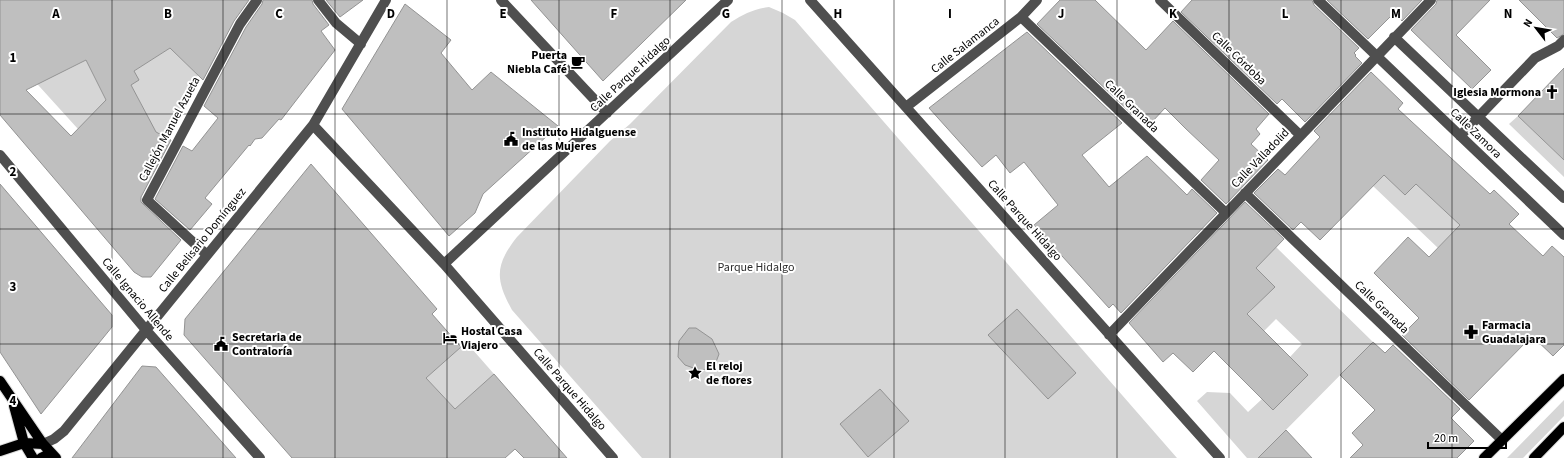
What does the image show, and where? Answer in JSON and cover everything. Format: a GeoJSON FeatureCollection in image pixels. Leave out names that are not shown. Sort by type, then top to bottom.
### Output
{"type":"FeatureCollection","features":[{"type":"Feature","properties":{"kind":"main road"},"geometry":{"type":"LineString","coordinates":[[1484,458],[1564,379]]}},
{"type":"Feature","properties":{"kind":"main road"},"geometry":{"type":"LineString","coordinates":[[0,381],[43,444],[53,456]]}},
{"type":"Feature","properties":{"kind":"main road"},"geometry":{"type":"LineString","coordinates":[[12,398],[24,443],[33,458]]}},
{"type":"Feature","properties":{"kind":"main road"},"geometry":{"type":"LineString","coordinates":[[1534,458],[1564,428]]}},
{"type":"Feature","properties":{"kind":"main road"},"geometry":{"type":"LineString","coordinates":[[0,450],[24,443],[43,444]]}},
{"type":"Feature","properties":{"kind":"main road"},"geometry":{"type":"LineString","coordinates":[[41,458],[53,456]]}},
{"type":"Feature","properties":{"kind":"street","name":"Callejón Manuel Azueta"},"geometry":{"type":"LineString","coordinates":[[207,255],[147,200],[240,24],[257,0]]}},
{"type":"Feature","properties":{"kind":"street"},"geometry":{"type":"LineString","coordinates":[[318,0],[336,23],[361,44]]}},
{"type":"Feature","properties":{"kind":"street","name":"Calle Belisario Domínguez"},"geometry":{"type":"LineString","coordinates":[[43,444],[54,439],[64,431],[313,125],[386,0]]}},
{"type":"Feature","properties":{"kind":"street"},"geometry":{"type":"LineString","coordinates":[[501,0],[607,113]]}},
{"type":"Feature","properties":{"kind":"street","name":"Calle Parque Hidalgo"},"geometry":{"type":"LineString","coordinates":[[444,264],[728,0]]}},
{"type":"Feature","properties":{"kind":"street","name":"Calle Parque Hidalgo"},"geometry":{"type":"LineString","coordinates":[[810,0],[1220,458]]}},
{"type":"Feature","properties":{"kind":"street","name":"Calle Salamanca"},"geometry":{"type":"LineString","coordinates":[[906,107],[1021,17],[1037,0]]}},
{"type":"Feature","properties":{"kind":"street","name":"Calle Córdoba"},"geometry":{"type":"LineString","coordinates":[[1160,0],[1300,135]]}},
{"type":"Feature","properties":{"kind":"street","name":"Calle Zamora"},"geometry":{"type":"LineString","coordinates":[[1318,0],[1564,235]]}},
{"type":"Feature","properties":{"kind":"street","name":"Calle Valladolid"},"geometry":{"type":"LineString","coordinates":[[1109,334],[1431,0]]}},
{"type":"Feature","properties":{"kind":"street","name":"Calle Granada"},"geometry":{"type":"LineString","coordinates":[[1021,17],[1226,213]]}},
{"type":"Feature","properties":{"kind":"street","name":"Calle Zamora"},"geometry":{"type":"LineString","coordinates":[[1394,37],[1564,198]]}},
{"type":"Feature","properties":{"kind":"street"},"geometry":{"type":"LineString","coordinates":[[1460,136],[1535,58],[1558,46],[1564,40]]}},
{"type":"Feature","properties":{"kind":"street","name":"Calle Parque Hidalgo"},"geometry":{"type":"LineString","coordinates":[[313,125],[444,264],[614,458]]}},
{"type":"Feature","properties":{"kind":"street","name":"Calle Ignacio Allende"},"geometry":{"type":"LineString","coordinates":[[0,155],[146,330],[260,458]]}},
{"type":"Feature","properties":{"kind":"street","name":"Calle Granada"},"geometry":{"type":"LineString","coordinates":[[1244,194],[1502,440]]}},
{"type":"Feature","properties":{"kind":"green space"},"geometry":{"type":"Polygon","coordinates":[[[0,0],[6,0],[66,70],[86,60],[120,129],[78,129],[0,43],[0,0]]]}},
{"type":"Feature","properties":{"kind":"green space","name":"Parque Hidalgo"},"geometry":{"type":"Polygon","coordinates":[[[769,7],[795,20],[1177,458],[642,458],[512,310],[506,299],[500,281],[501,264],[517,237],[610,141],[630,124],[731,22],[749,12],[769,7]]]}},
{"type":"Feature","properties":{"kind":"green space"},"geometry":{"type":"Polygon","coordinates":[[[170,48],[198,75],[167,138],[140,124],[147,115],[131,85],[134,71],[170,48]]]}},
{"type":"Feature","properties":{"kind":"green space"},"geometry":{"type":"Polygon","coordinates":[[[1518,116],[1564,160],[1564,177],[1509,124],[1518,116]]]}},
{"type":"Feature","properties":{"kind":"green space"},"geometry":{"type":"Polygon","coordinates":[[[1352,144],[1405,195],[1416,184],[1445,211],[1449,208],[1464,221],[1438,248],[1373,186],[1352,144]]]}},
{"type":"Feature","properties":{"kind":"green space"},"geometry":{"type":"Polygon","coordinates":[[[1276,247],[1373,342],[1258,458],[1247,458],[1197,401],[1207,392],[1230,393],[1248,412],[1262,399],[1273,410],[1307,374],[1290,357],[1302,344],[1276,319],[1260,335],[1244,318],[1274,287],[1256,268],[1276,247]]]}},
{"type":"Feature","properties":{"kind":"green space"},"geometry":{"type":"Polygon","coordinates":[[[466,342],[494,374],[455,409],[426,378],[466,342]]]}},
{"type":"Feature","properties":{"kind":"green space"},"geometry":{"type":"Polygon","coordinates":[[[1564,400],[1564,416],[1523,458],[1507,458],[1564,400]]]}},
{"type":"Feature","properties":{"kind":"building"},"geometry":{"type":"Polygon","coordinates":[[[0,0],[249,0],[234,21],[203,80],[170,48],[134,71],[139,80],[131,85],[156,132],[171,140],[141,197],[141,202],[181,240],[151,277],[142,277],[134,272],[0,115],[0,0]],[[86,60],[26,90],[71,136],[106,100],[86,60]]]}},
{"type":"Feature","properties":{"kind":"building"},"geometry":{"type":"Polygon","coordinates":[[[263,0],[312,0],[313,4],[329,25],[321,31],[335,50],[281,120],[279,119],[262,138],[255,139],[250,146],[249,145],[205,198],[212,204],[190,230],[155,199],[183,146],[192,151],[218,118],[204,106],[246,27],[262,4],[263,0]]]}},
{"type":"Feature","properties":{"kind":"building"},"geometry":{"type":"Polygon","coordinates":[[[326,0],[363,0],[340,17],[326,0]]]}},
{"type":"Feature","properties":{"kind":"building"},"geometry":{"type":"Polygon","coordinates":[[[531,0],[686,0],[603,81],[531,0]]]}},
{"type":"Feature","properties":{"kind":"building"},"geometry":{"type":"Polygon","coordinates":[[[1060,0],[1095,0],[1146,50],[1173,21],[1269,114],[1256,129],[1260,134],[1251,144],[1268,160],[1226,204],[1201,180],[1219,160],[1165,108],[1151,123],[1138,111],[1133,115],[1037,24],[1060,0]]]}},
{"type":"Feature","properties":{"kind":"building"},"geometry":{"type":"Polygon","coordinates":[[[1192,0],[1312,0],[1314,5],[1359,48],[1354,53],[1362,63],[1305,122],[1282,99],[1277,104],[1181,12],[1192,0]]]}},
{"type":"Feature","properties":{"kind":"building"},"geometry":{"type":"Polygon","coordinates":[[[1327,0],[1422,0],[1402,21],[1394,13],[1368,39],[1327,0]]]}},
{"type":"Feature","properties":{"kind":"building"},"geometry":{"type":"Polygon","coordinates":[[[1437,0],[1490,0],[1456,35],[1491,70],[1472,89],[1411,30],[1436,4],[1437,0]]]}},
{"type":"Feature","properties":{"kind":"building"},"geometry":{"type":"Polygon","coordinates":[[[1519,0],[1564,0],[1564,34],[1557,38],[1519,0]]]}},
{"type":"Feature","properties":{"kind":"building"},"geometry":{"type":"Polygon","coordinates":[[[405,4],[451,40],[441,53],[472,90],[491,72],[558,126],[483,194],[475,213],[449,236],[342,109],[405,4]]]}},
{"type":"Feature","properties":{"kind":"building"},"geometry":{"type":"Polygon","coordinates":[[[1027,32],[1122,123],[1082,155],[1109,187],[1147,156],[1187,195],[1192,189],[1217,213],[1121,313],[1113,304],[1109,308],[1034,225],[1058,205],[1024,162],[1010,173],[996,155],[982,167],[929,108],[1027,32]]]}},
{"type":"Feature","properties":{"kind":"building","name":"Iglesia Mormona"},"geometry":{"type":"Polygon","coordinates":[[[1564,68],[1564,160],[1518,116],[1564,68]]]}},
{"type":"Feature","properties":{"kind":"building"},"geometry":{"type":"Polygon","coordinates":[[[1371,72],[1403,103],[1398,109],[1490,194],[1494,190],[1519,214],[1509,224],[1543,256],[1552,246],[1564,257],[1564,345],[1553,356],[1532,336],[1469,400],[1402,335],[1419,318],[1374,273],[1408,237],[1429,257],[1460,225],[1416,184],[1405,195],[1384,175],[1320,240],[1301,222],[1293,230],[1254,193],[1278,169],[1285,175],[1320,137],[1314,131],[1371,72]]]}},
{"type":"Feature","properties":{"kind":"building"},"geometry":{"type":"Polygon","coordinates":[[[311,164],[437,309],[432,314],[461,347],[426,378],[455,409],[494,374],[567,458],[524,458],[515,449],[505,458],[292,458],[184,335],[185,319],[311,164]]]}},
{"type":"Feature","properties":{"kind":"building"},"geometry":{"type":"Polygon","coordinates":[[[0,184],[112,315],[112,327],[41,414],[0,352],[0,184]]]}},
{"type":"Feature","properties":{"kind":"building"},"geometry":{"type":"Polygon","coordinates":[[[1245,202],[1284,239],[1256,268],[1275,287],[1247,314],[1308,375],[1273,410],[1214,351],[1193,372],[1173,353],[1163,362],[1129,323],[1245,202]]]}},
{"type":"Feature","properties":{"kind":"building"},"geometry":{"type":"Polygon","coordinates":[[[1017,309],[1076,373],[1048,399],[988,335],[1017,309]]]}},
{"type":"Feature","properties":{"kind":"building"},"geometry":{"type":"Polygon","coordinates":[[[689,328],[696,328],[712,339],[719,354],[716,362],[702,371],[685,365],[678,357],[679,341],[689,328]]]}},
{"type":"Feature","properties":{"kind":"building"},"geometry":{"type":"Polygon","coordinates":[[[1373,342],[1385,353],[1393,345],[1460,409],[1451,418],[1474,441],[1457,458],[1350,458],[1363,445],[1352,433],[1375,410],[1340,375],[1373,342]]]}},
{"type":"Feature","properties":{"kind":"building"},"geometry":{"type":"Polygon","coordinates":[[[142,366],[156,367],[236,458],[72,458],[142,366]]]}},
{"type":"Feature","properties":{"kind":"building"},"geometry":{"type":"Polygon","coordinates":[[[880,389],[909,421],[868,457],[840,424],[880,389]]]}},
{"type":"Feature","properties":{"kind":"building"},"geometry":{"type":"Polygon","coordinates":[[[1286,430],[1312,458],[1258,458],[1286,430]]]}},
{"type":"Feature","properties":{"kind":"place","name":"Puerta Niebla Café"},"geometry":{"type":"Point","coordinates":[578,62]}},
{"type":"Feature","properties":{"kind":"place","name":"Iglesia Mormona"},"geometry":{"type":"Point","coordinates":[1552,92]}},
{"type":"Feature","properties":{"kind":"place","name":"Instituto Hidalguense de las Mujeres"},"geometry":{"type":"Point","coordinates":[511,139]}},
{"type":"Feature","properties":{"kind":"place","name":"Farmacia Guadalajara"},"geometry":{"type":"Point","coordinates":[1471,332]}},
{"type":"Feature","properties":{"kind":"place","name":"Hostal Casa Viajero"},"geometry":{"type":"Point","coordinates":[450,338]}},
{"type":"Feature","properties":{"kind":"place","name":"Secretaria de Contraloría"},"geometry":{"type":"Point","coordinates":[221,344]}},
{"type":"Feature","properties":{"kind":"place","name":"El reloj de flores"},"geometry":{"type":"Point","coordinates":[695,373]}}]}
